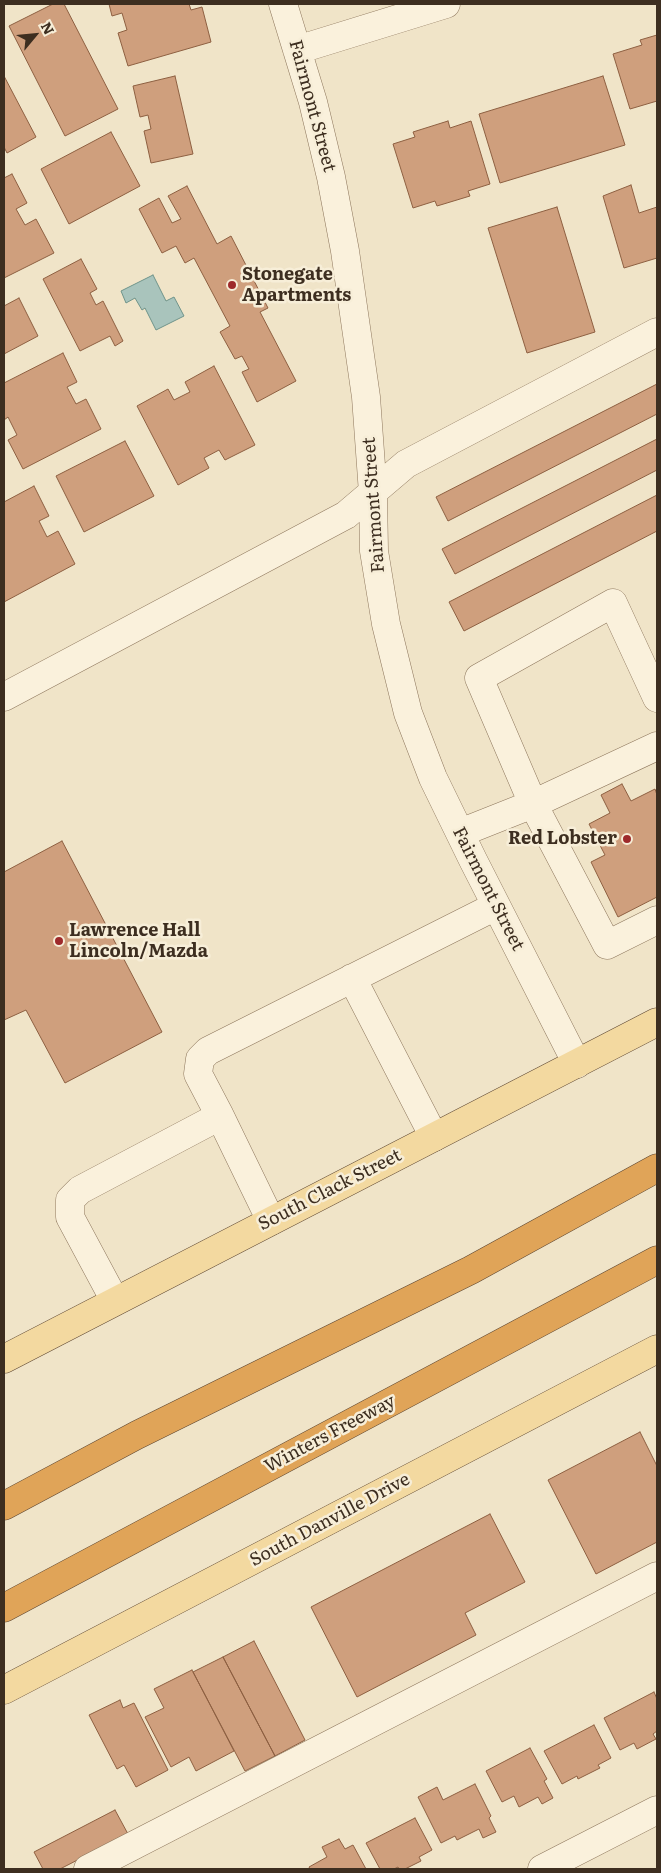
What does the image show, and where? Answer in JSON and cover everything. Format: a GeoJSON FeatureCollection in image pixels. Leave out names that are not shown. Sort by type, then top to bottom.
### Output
{"type":"FeatureCollection","features":[{"type":"Feature","properties":{"kind":"highway"},"geometry":{"type":"LineString","coordinates":[[4,1506],[138,1435],[472,1270],[657,1168]]}},
{"type":"Feature","properties":{"kind":"highway","name":"Winters Freeway"},"geometry":{"type":"LineString","coordinates":[[4,1608],[657,1260]]}},
{"type":"Feature","properties":{"kind":"main road","name":"South Clack Street"},"geometry":{"type":"LineString","coordinates":[[4,1359],[657,1022]]}},
{"type":"Feature","properties":{"kind":"main road","name":"South Danville Drive"},"geometry":{"type":"LineString","coordinates":[[4,1690],[657,1349]]}},
{"type":"Feature","properties":{"kind":"street","name":"Fairmont Street"},"geometry":{"type":"LineString","coordinates":[[283,4],[313,102],[331,176],[345,251],[366,397],[373,493],[374,551],[386,624],[408,713],[433,778],[577,1064]]}},
{"type":"Feature","properties":{"kind":"street"},"geometry":{"type":"LineString","coordinates":[[297,50],[446,4]]}},
{"type":"Feature","properties":{"kind":"street"},"geometry":{"type":"LineString","coordinates":[[4,697],[346,515],[406,464],[657,332]]}},
{"type":"Feature","properties":{"kind":"street"},"geometry":{"type":"LineString","coordinates":[[657,698],[613,603],[479,678],[534,804],[607,945],[657,920]]}},
{"type":"Feature","properties":{"kind":"street"},"geometry":{"type":"LineString","coordinates":[[460,833],[534,804],[657,746]]}},
{"type":"Feature","properties":{"kind":"street"},"geometry":{"type":"LineString","coordinates":[[270,1221],[198,1074],[200,1059],[208,1051],[496,906]]}},
{"type":"Feature","properties":{"kind":"street"},"geometry":{"type":"LineString","coordinates":[[352,978],[434,1137]]}},
{"type":"Feature","properties":{"kind":"street"},"geometry":{"type":"LineString","coordinates":[[115,1301],[70,1217],[70,1200],[80,1190],[220,1116]]}},
{"type":"Feature","properties":{"kind":"street"},"geometry":{"type":"LineString","coordinates":[[88,1869],[124,1861],[657,1576]]}},
{"type":"Feature","properties":{"kind":"street"},"geometry":{"type":"LineString","coordinates":[[542,1869],[657,1810]]}},
{"type":"Feature","properties":{"kind":"water"},"geometry":{"type":"Polygon","coordinates":[[[153,275],[166,301],[174,297],[184,316],[156,330],[145,308],[142,310],[135,298],[126,303],[121,291],[153,275]]]}},
{"type":"Feature","properties":{"kind":"building"},"geometry":{"type":"Polygon","coordinates":[[[53,4],[64,4],[118,109],[65,136],[9,26],[53,4]]]}},
{"type":"Feature","properties":{"kind":"building"},"geometry":{"type":"Polygon","coordinates":[[[109,4],[189,4],[191,10],[202,7],[211,42],[128,66],[118,33],[127,30],[122,13],[112,16],[109,4]]]}},
{"type":"Feature","properties":{"kind":"building"},"geometry":{"type":"Polygon","coordinates":[[[657,35],[657,101],[630,109],[613,54],[642,45],[640,40],[657,35]]]}},
{"type":"Feature","properties":{"kind":"building"},"geometry":{"type":"Polygon","coordinates":[[[4,76],[36,137],[7,153],[4,147],[4,76]]]}},
{"type":"Feature","properties":{"kind":"building"},"geometry":{"type":"Polygon","coordinates":[[[175,76],[193,154],[151,163],[144,131],[151,129],[148,115],[140,117],[133,86],[175,76]]]}},
{"type":"Feature","properties":{"kind":"building"},"geometry":{"type":"Polygon","coordinates":[[[603,76],[625,145],[500,183],[479,114],[603,76]]]}},
{"type":"Feature","properties":{"kind":"building"},"geometry":{"type":"Polygon","coordinates":[[[448,121],[450,128],[471,121],[490,184],[468,191],[470,196],[437,206],[435,201],[413,208],[393,144],[415,137],[413,132],[448,121]]]}},
{"type":"Feature","properties":{"kind":"building"},"geometry":{"type":"Polygon","coordinates":[[[111,132],[140,186],[69,224],[41,169],[111,132]]]}},
{"type":"Feature","properties":{"kind":"building"},"geometry":{"type":"Polygon","coordinates":[[[12,174],[27,203],[16,209],[25,225],[36,219],[54,253],[4,278],[4,178],[12,174]]]}},
{"type":"Feature","properties":{"kind":"building"},"geometry":{"type":"Polygon","coordinates":[[[631,185],[639,213],[657,207],[657,258],[624,268],[603,196],[631,185]]]}},
{"type":"Feature","properties":{"kind":"building","name":"Stonegate Apartments"},"geometry":{"type":"Polygon","coordinates":[[[187,186],[217,244],[231,236],[268,308],[260,312],[296,381],[257,402],[242,372],[249,369],[242,356],[235,359],[220,332],[230,326],[194,258],[185,263],[176,246],[162,253],[139,209],[159,198],[172,223],[181,219],[168,196],[187,186]]]}},
{"type":"Feature","properties":{"kind":"building"},"geometry":{"type":"Polygon","coordinates":[[[557,207],[595,332],[527,353],[488,228],[557,207]]]}},
{"type":"Feature","properties":{"kind":"building"},"geometry":{"type":"Polygon","coordinates":[[[81,259],[97,289],[90,293],[96,305],[103,301],[123,341],[115,346],[110,336],[80,351],[43,279],[81,259]]]}},
{"type":"Feature","properties":{"kind":"building"},"geometry":{"type":"Polygon","coordinates":[[[19,298],[38,336],[4,354],[4,306],[19,298]]]}},
{"type":"Feature","properties":{"kind":"building"},"geometry":{"type":"Polygon","coordinates":[[[63,353],[77,382],[67,387],[76,404],[86,399],[101,429],[23,469],[8,440],[17,435],[8,417],[4,420],[4,383],[63,353]]]}},
{"type":"Feature","properties":{"kind":"building"},"geometry":{"type":"Polygon","coordinates":[[[214,366],[255,445],[225,460],[219,450],[204,458],[209,468],[178,485],[137,406],[168,389],[174,400],[190,392],[185,382],[214,366]]]}},
{"type":"Feature","properties":{"kind":"building"},"geometry":{"type":"Polygon","coordinates":[[[657,384],[657,414],[448,521],[436,497],[657,384]]]}},
{"type":"Feature","properties":{"kind":"building"},"geometry":{"type":"Polygon","coordinates":[[[657,439],[657,470],[455,574],[442,549],[657,439]]]}},
{"type":"Feature","properties":{"kind":"building"},"geometry":{"type":"Polygon","coordinates":[[[125,441],[154,496],[84,532],[56,476],[125,441]]]}},
{"type":"Feature","properties":{"kind":"building"},"geometry":{"type":"Polygon","coordinates":[[[34,486],[49,516],[39,521],[47,537],[58,531],[75,564],[4,602],[4,502],[34,486]]]}},
{"type":"Feature","properties":{"kind":"building"},"geometry":{"type":"Polygon","coordinates":[[[657,495],[657,531],[464,631],[449,602],[657,495]]]}},
{"type":"Feature","properties":{"kind":"building","name":"Red Lobster"},"geometry":{"type":"Polygon","coordinates":[[[622,784],[631,801],[655,789],[657,795],[657,897],[618,917],[591,862],[605,855],[589,824],[610,813],[601,795],[622,784]]]}},
{"type":"Feature","properties":{"kind":"building","name":"Lawrence Hall Lincoln/Mazda"},"geometry":{"type":"Polygon","coordinates":[[[62,841],[162,1032],[65,1083],[26,1010],[4,1020],[4,872],[62,841]]]}},
{"type":"Feature","properties":{"kind":"building"},"geometry":{"type":"Polygon","coordinates":[[[640,1432],[657,1466],[657,1542],[596,1574],[548,1480],[640,1432]]]}},
{"type":"Feature","properties":{"kind":"building"},"geometry":{"type":"Polygon","coordinates":[[[490,1514],[525,1582],[465,1613],[476,1635],[357,1697],[311,1607],[490,1514]]]}},
{"type":"Feature","properties":{"kind":"building"},"geometry":{"type":"Polygon","coordinates":[[[254,1641],[305,1740],[275,1756],[223,1657],[254,1641]]]}},
{"type":"Feature","properties":{"kind":"building"},"geometry":{"type":"Polygon","coordinates":[[[223,1657],[275,1756],[245,1771],[193,1672],[223,1657]]]}},
{"type":"Feature","properties":{"kind":"building"},"geometry":{"type":"Polygon","coordinates":[[[192,1670],[234,1751],[196,1771],[189,1757],[171,1767],[145,1717],[164,1708],[154,1689],[192,1670]]]}},
{"type":"Feature","properties":{"kind":"building"},"geometry":{"type":"Polygon","coordinates":[[[654,1692],[657,1699],[657,1731],[653,1734],[656,1739],[637,1749],[634,1743],[620,1750],[604,1718],[654,1692]]]}},
{"type":"Feature","properties":{"kind":"building"},"geometry":{"type":"Polygon","coordinates":[[[120,1700],[123,1708],[134,1703],[168,1770],[136,1787],[124,1765],[117,1769],[89,1715],[120,1700]]]}},
{"type":"Feature","properties":{"kind":"building"},"geometry":{"type":"Polygon","coordinates":[[[594,1725],[611,1758],[598,1765],[600,1768],[578,1779],[577,1776],[562,1784],[544,1751],[594,1725]]]}},
{"type":"Feature","properties":{"kind":"building"},"geometry":{"type":"Polygon","coordinates":[[[530,1748],[547,1779],[544,1781],[553,1798],[542,1804],[538,1797],[519,1807],[514,1796],[502,1802],[486,1771],[530,1748]]]}},
{"type":"Feature","properties":{"kind":"building"},"geometry":{"type":"Polygon","coordinates":[[[475,1784],[491,1816],[489,1818],[496,1832],[483,1838],[479,1829],[457,1840],[455,1836],[441,1843],[418,1797],[437,1787],[443,1800],[475,1784]]]}},
{"type":"Feature","properties":{"kind":"building"},"geometry":{"type":"Polygon","coordinates":[[[115,1810],[128,1834],[60,1869],[43,1869],[34,1852],[115,1810]]]}},
{"type":"Feature","properties":{"kind":"building"},"geometry":{"type":"Polygon","coordinates":[[[415,1818],[432,1850],[419,1857],[421,1861],[405,1869],[399,1869],[398,1867],[394,1869],[380,1869],[366,1843],[415,1818]]]}},
{"type":"Feature","properties":{"kind":"building"},"geometry":{"type":"Polygon","coordinates":[[[339,1839],[345,1849],[353,1845],[366,1869],[310,1869],[309,1867],[327,1857],[322,1847],[339,1839]]]}},
{"type":"Feature","properties":{"kind":"place","name":"Stonegate Apartments"},"geometry":{"type":"Point","coordinates":[232,285]}},
{"type":"Feature","properties":{"kind":"place","name":"Red Lobster"},"geometry":{"type":"Point","coordinates":[627,839]}},
{"type":"Feature","properties":{"kind":"place","name":"Lawrence Hall Lincoln/Mazda"},"geometry":{"type":"Point","coordinates":[59,941]}}]}
